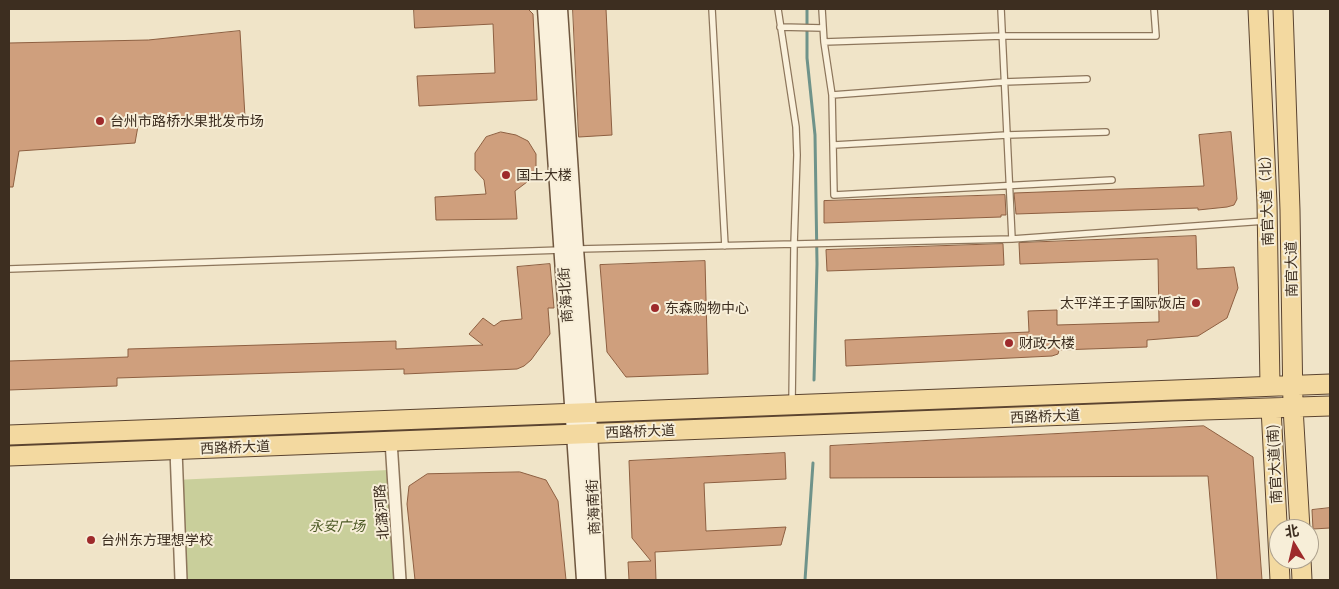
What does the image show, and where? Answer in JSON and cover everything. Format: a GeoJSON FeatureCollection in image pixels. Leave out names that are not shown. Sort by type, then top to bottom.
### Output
{"type":"FeatureCollection","features":[{"type":"Feature","properties":{"kind":"main road","name":"商海北街"},"geometry":{"type":"LineString","coordinates":[[546,9],[581,413],[585,580]]}},
{"type":"Feature","properties":{"kind":"main road","name":"商海北街"},"geometry":{"type":"LineString","coordinates":[[559,9],[568,249]]}},
{"type":"Feature","properties":{"kind":"main road","name":"南官大道（北）"},"geometry":{"type":"LineString","coordinates":[[1258,9],[1267,221],[1270,386]]}},
{"type":"Feature","properties":{"kind":"main road","name":"南官大道"},"geometry":{"type":"LineString","coordinates":[[1283,9],[1293,407],[1299,519]]}},
{"type":"Feature","properties":{"kind":"main road","name":"西路桥大道"},"geometry":{"type":"LineString","coordinates":[[9,435],[1330,384]]}},
{"type":"Feature","properties":{"kind":"main road"},"geometry":{"type":"LineString","coordinates":[[1270,386],[1271,408]]}},
{"type":"Feature","properties":{"kind":"main road","name":"西路桥大道"},"geometry":{"type":"LineString","coordinates":[[9,456],[1173,410],[1330,406]]}},
{"type":"Feature","properties":{"kind":"main road","name":"南官大道(南)"},"geometry":{"type":"LineString","coordinates":[[1271,408],[1280,580]]}},
{"type":"Feature","properties":{"kind":"main road","name":"商海南街"},"geometry":{"type":"LineString","coordinates":[[582,434],[597,580]]}},
{"type":"Feature","properties":{"kind":"street","name":"北潞河路"},"geometry":{"type":"LineString","coordinates":[[391,441],[400,580]]}},
{"type":"Feature","properties":{"kind":"street"},"geometry":{"type":"LineString","coordinates":[[176,450],[182,580]]}},
{"type":"Feature","properties":{"kind":"lane"},"geometry":{"type":"LineString","coordinates":[[712,9],[725,246]]}},
{"type":"Feature","properties":{"kind":"lane"},"geometry":{"type":"LineString","coordinates":[[778,9],[796,128],[797,155],[792,405]]}},
{"type":"Feature","properties":{"kind":"lane"},"geometry":{"type":"LineString","coordinates":[[822,9],[824,42],[832,95],[834,195],[1112,180]]}},
{"type":"Feature","properties":{"kind":"lane"},"geometry":{"type":"LineString","coordinates":[[1001,9],[1012,239]]}},
{"type":"Feature","properties":{"kind":"lane"},"geometry":{"type":"LineString","coordinates":[[824,42],[1002,36],[1156,36],[1154,9]]}},
{"type":"Feature","properties":{"kind":"lane"},"geometry":{"type":"LineString","coordinates":[[780,27],[823,28]]}},
{"type":"Feature","properties":{"kind":"lane"},"geometry":{"type":"LineString","coordinates":[[832,95],[1004,82],[1088,79]]}},
{"type":"Feature","properties":{"kind":"lane"},"geometry":{"type":"LineString","coordinates":[[834,145],[1007,135],[1106,132]]}},
{"type":"Feature","properties":{"kind":"lane"},"geometry":{"type":"LineString","coordinates":[[9,269],[568,249],[1012,239],[1267,221]]}},
{"type":"Feature","properties":{"kind":"green space","name":"永安广场"},"geometry":{"type":"Polygon","coordinates":[[[389,470],[395,580],[179,580],[175,480],[389,470]]]}},
{"type":"Feature","properties":{"kind":"building"},"geometry":{"type":"Polygon","coordinates":[[[414,9],[528,9],[533,14],[537,100],[419,106],[417,76],[495,73],[493,24],[415,28],[414,9]]]}},
{"type":"Feature","properties":{"kind":"building"},"geometry":{"type":"Polygon","coordinates":[[[573,9],[606,9],[612,135],[579,137],[573,9]]]}},
{"type":"Feature","properties":{"kind":"building","name":"台州市路桥水果批发市场"},"geometry":{"type":"Polygon","coordinates":[[[240,31],[245,117],[138,126],[135,143],[19,151],[13,187],[9,187],[9,43],[148,40],[240,31]]]}},
{"type":"Feature","properties":{"kind":"building","name":"国土大楼"},"geometry":{"type":"Polygon","coordinates":[[[501,132],[516,135],[528,141],[536,154],[536,169],[527,182],[515,191],[517,219],[436,220],[435,197],[486,194],[484,180],[475,170],[475,153],[486,137],[501,132]]]}},
{"type":"Feature","properties":{"kind":"building"},"geometry":{"type":"Polygon","coordinates":[[[1231,132],[1237,199],[1234,205],[1198,210],[1198,208],[1016,214],[1014,193],[1204,186],[1199,135],[1231,132]]]}},
{"type":"Feature","properties":{"kind":"building"},"geometry":{"type":"Polygon","coordinates":[[[1005,195],[1006,215],[1001,215],[1001,217],[824,223],[824,201],[1005,195]]]}},
{"type":"Feature","properties":{"kind":"building"},"geometry":{"type":"Polygon","coordinates":[[[1196,236],[1197,269],[1234,267],[1238,288],[1227,318],[1198,336],[1147,340],[1147,347],[1059,350],[1058,354],[1052,356],[846,366],[845,340],[1029,332],[1028,311],[1057,310],[1057,325],[1159,322],[1158,259],[1020,264],[1019,243],[1196,236]]]}},
{"type":"Feature","properties":{"kind":"building"},"geometry":{"type":"Polygon","coordinates":[[[1003,244],[1004,265],[827,271],[826,250],[1003,244]]]}},
{"type":"Feature","properties":{"kind":"building","name":"东森购物中心"},"geometry":{"type":"Polygon","coordinates":[[[705,261],[708,374],[626,377],[607,352],[600,265],[705,261]]]}},
{"type":"Feature","properties":{"kind":"building"},"geometry":{"type":"Polygon","coordinates":[[[550,264],[554,308],[548,308],[550,334],[531,360],[517,369],[404,374],[404,369],[117,378],[117,386],[9,390],[9,361],[128,357],[128,349],[396,341],[396,349],[483,345],[469,334],[483,318],[494,326],[501,321],[522,319],[517,267],[550,264]]]}},
{"type":"Feature","properties":{"kind":"building"},"geometry":{"type":"Polygon","coordinates":[[[1204,426],[1253,457],[1262,580],[1217,580],[1208,476],[830,478],[830,446],[1204,426]]]}},
{"type":"Feature","properties":{"kind":"building"},"geometry":{"type":"Polygon","coordinates":[[[785,453],[786,479],[704,483],[706,531],[786,527],[781,545],[655,552],[656,580],[629,580],[628,562],[651,561],[632,538],[629,461],[785,453]]]}},
{"type":"Feature","properties":{"kind":"building"},"geometry":{"type":"Polygon","coordinates":[[[520,472],[546,480],[558,501],[566,580],[415,580],[407,504],[409,486],[427,474],[520,472]]]}},
{"type":"Feature","properties":{"kind":"building"},"geometry":{"type":"Polygon","coordinates":[[[1330,508],[1330,528],[1319,529],[1319,519],[1312,519],[1312,510],[1330,508]]]}},
{"type":"Feature","properties":{"kind":"waterway"},"geometry":{"type":"LineString","coordinates":[[807,9],[807,58],[815,135],[817,264],[814,380]]}},
{"type":"Feature","properties":{"kind":"waterway"},"geometry":{"type":"LineString","coordinates":[[805,580],[813,463]]}},
{"type":"Feature","properties":{"kind":"place","name":"台州市路桥水果批发市场"},"geometry":{"type":"Point","coordinates":[100,121]}},
{"type":"Feature","properties":{"kind":"place","name":"国土大楼"},"geometry":{"type":"Point","coordinates":[506,175]}},
{"type":"Feature","properties":{"kind":"place","name":"太平洋王子国际饭店"},"geometry":{"type":"Point","coordinates":[1196,303]}},
{"type":"Feature","properties":{"kind":"place","name":"东森购物中心"},"geometry":{"type":"Point","coordinates":[655,308]}},
{"type":"Feature","properties":{"kind":"place","name":"财政大楼"},"geometry":{"type":"Point","coordinates":[1009,343]}},
{"type":"Feature","properties":{"kind":"place","name":"台州东方理想学校"},"geometry":{"type":"Point","coordinates":[91,540]}}]}
